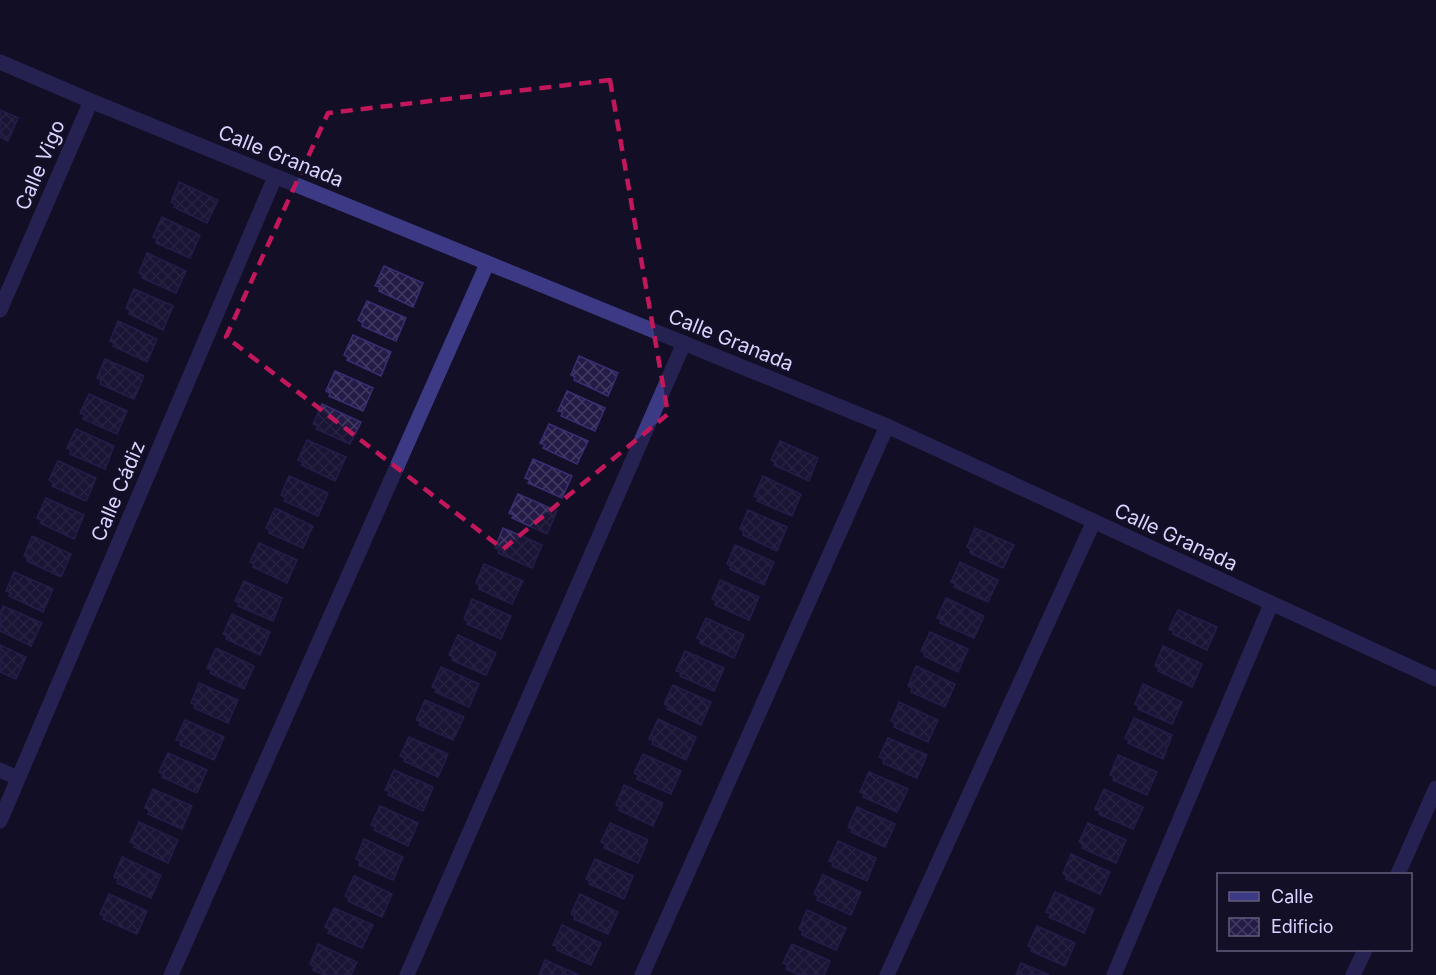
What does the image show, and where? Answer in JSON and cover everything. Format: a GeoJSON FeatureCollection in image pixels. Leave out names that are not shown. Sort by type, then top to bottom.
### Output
{"type":"FeatureCollection","features":[{"type":"Feature","properties":{"kind":"street","name":"Calle Granada"},"geometry":{"type":"LineString","coordinates":[[0,62],[487,264],[887,426],[1436,679]]}},
{"type":"Feature","properties":{"kind":"street","name":"Calle Vigo"},"geometry":{"type":"LineString","coordinates":[[0,310],[90,101]]}},
{"type":"Feature","properties":{"kind":"street","name":"Calle Cádiz"},"geometry":{"type":"LineString","coordinates":[[0,821],[275,177]]}},
{"type":"Feature","properties":{"kind":"street"},"geometry":{"type":"LineString","coordinates":[[171,975],[487,264]]}},
{"type":"Feature","properties":{"kind":"street"},"geometry":{"type":"LineString","coordinates":[[407,975],[684,343]]}},
{"type":"Feature","properties":{"kind":"street"},"geometry":{"type":"LineString","coordinates":[[642,975],[887,426]]}},
{"type":"Feature","properties":{"kind":"street"},"geometry":{"type":"LineString","coordinates":[[887,975],[1094,521]]}},
{"type":"Feature","properties":{"kind":"street"},"geometry":{"type":"LineString","coordinates":[[1113,975],[1271,604]]}},
{"type":"Feature","properties":{"kind":"street"},"geometry":{"type":"LineString","coordinates":[[0,770],[18,778]]}},
{"type":"Feature","properties":{"kind":"street"},"geometry":{"type":"LineString","coordinates":[[1398,873],[1436,788]]}},
{"type":"Feature","properties":{"kind":"street"},"geometry":{"type":"LineString","coordinates":[[1353,975],[1365,951]]}},
{"type":"Feature","properties":{"kind":"highlighted area"},"geometry":{"type":"Polygon","coordinates":[[[610,80],[668,414],[503,549],[226,337],[328,113],[610,80]]]}},
{"type":"Feature","properties":{"kind":"building"},"geometry":{"type":"Polygon","coordinates":[[[0,110],[18,118],[8,141],[0,137],[0,110]]]}},
{"type":"Feature","properties":{"kind":"building"},"geometry":{"type":"Polygon","coordinates":[[[179,182],[218,200],[207,223],[174,207],[175,204],[171,202],[179,182]]]}},
{"type":"Feature","properties":{"kind":"building"},"geometry":{"type":"Polygon","coordinates":[[[162,217],[200,235],[190,258],[156,243],[157,239],[153,237],[162,217]]]}},
{"type":"Feature","properties":{"kind":"building"},"geometry":{"type":"Polygon","coordinates":[[[147,253],[186,271],[176,293],[142,278],[143,275],[139,273],[147,253]]]}},
{"type":"Feature","properties":{"kind":"building"},"geometry":{"type":"Polygon","coordinates":[[[384,266],[423,283],[413,307],[379,291],[380,287],[375,286],[384,266]]]}},
{"type":"Feature","properties":{"kind":"building"},"geometry":{"type":"Polygon","coordinates":[[[134,289],[173,306],[163,330],[129,314],[130,310],[126,308],[134,289]]]}},
{"type":"Feature","properties":{"kind":"building"},"geometry":{"type":"Polygon","coordinates":[[[367,301],[406,318],[396,341],[362,326],[363,323],[358,320],[367,301]]]}},
{"type":"Feature","properties":{"kind":"building"},"geometry":{"type":"Polygon","coordinates":[[[118,321],[157,339],[147,362],[113,346],[114,343],[110,341],[118,321]]]}},
{"type":"Feature","properties":{"kind":"building"},"geometry":{"type":"Polygon","coordinates":[[[353,335],[391,352],[381,376],[347,360],[348,357],[344,355],[353,335]]]}},
{"type":"Feature","properties":{"kind":"building"},"geometry":{"type":"Polygon","coordinates":[[[579,356],[618,373],[608,396],[574,380],[575,377],[571,375],[579,356]]]}},
{"type":"Feature","properties":{"kind":"building"},"geometry":{"type":"Polygon","coordinates":[[[105,359],[144,376],[134,399],[100,384],[101,380],[97,378],[105,359]]]}},
{"type":"Feature","properties":{"kind":"building"},"geometry":{"type":"Polygon","coordinates":[[[335,371],[373,388],[363,411],[329,396],[330,393],[326,391],[335,371]]]}},
{"type":"Feature","properties":{"kind":"building"},"geometry":{"type":"Polygon","coordinates":[[[567,391],[605,408],[595,431],[561,416],[563,412],[558,411],[567,391]]]}},
{"type":"Feature","properties":{"kind":"building"},"geometry":{"type":"Polygon","coordinates":[[[89,394],[127,411],[117,434],[83,419],[85,415],[80,413],[89,394]]]}},
{"type":"Feature","properties":{"kind":"building"},"geometry":{"type":"Polygon","coordinates":[[[322,404],[361,422],[350,444],[316,429],[318,426],[313,424],[322,404]]]}},
{"type":"Feature","properties":{"kind":"building"},"geometry":{"type":"Polygon","coordinates":[[[549,424],[588,441],[577,464],[543,448],[545,445],[540,443],[549,424]]]}},
{"type":"Feature","properties":{"kind":"building"},"geometry":{"type":"Polygon","coordinates":[[[76,429],[114,446],[105,469],[70,454],[71,450],[67,448],[76,429]]]}},
{"type":"Feature","properties":{"kind":"building"},"geometry":{"type":"Polygon","coordinates":[[[307,440],[346,457],[335,481],[301,465],[303,462],[298,460],[307,440]]]}},
{"type":"Feature","properties":{"kind":"building"},"geometry":{"type":"Polygon","coordinates":[[[780,441],[818,458],[809,481],[774,465],[775,462],[771,460],[780,441]]]}},
{"type":"Feature","properties":{"kind":"building"},"geometry":{"type":"Polygon","coordinates":[[[533,459],[572,476],[562,498],[528,483],[530,480],[525,478],[533,459]]]}},
{"type":"Feature","properties":{"kind":"building"},"geometry":{"type":"Polygon","coordinates":[[[58,461],[96,478],[86,501],[52,486],[53,482],[49,480],[58,461]]]}},
{"type":"Feature","properties":{"kind":"building"},"geometry":{"type":"Polygon","coordinates":[[[289,476],[328,493],[318,516],[284,501],[286,498],[281,495],[289,476]]]}},
{"type":"Feature","properties":{"kind":"building"},"geometry":{"type":"Polygon","coordinates":[[[763,476],[801,494],[792,516],[757,501],[759,498],[754,496],[763,476]]]}},
{"type":"Feature","properties":{"kind":"building"},"geometry":{"type":"Polygon","coordinates":[[[518,494],[557,511],[547,534],[512,518],[514,515],[509,513],[518,494]]]}},
{"type":"Feature","properties":{"kind":"building"},"geometry":{"type":"Polygon","coordinates":[[[46,498],[84,515],[74,539],[40,523],[42,520],[37,518],[46,498]]]}},
{"type":"Feature","properties":{"kind":"building"},"geometry":{"type":"Polygon","coordinates":[[[275,508],[313,526],[303,548],[269,533],[270,530],[266,528],[275,508]]]}},
{"type":"Feature","properties":{"kind":"building"},"geometry":{"type":"Polygon","coordinates":[[[748,510],[787,527],[777,551],[743,535],[744,531],[740,529],[748,510]]]}},
{"type":"Feature","properties":{"kind":"building"},"geometry":{"type":"Polygon","coordinates":[[[503,528],[542,545],[532,568],[498,553],[499,550],[495,548],[503,528]]]}},
{"type":"Feature","properties":{"kind":"building"},"geometry":{"type":"Polygon","coordinates":[[[975,528],[1014,545],[1003,568],[970,553],[971,549],[967,547],[975,528]]]}},
{"type":"Feature","properties":{"kind":"building"},"geometry":{"type":"Polygon","coordinates":[[[32,536],[71,554],[61,577],[27,561],[28,558],[24,556],[32,536]]]}},
{"type":"Feature","properties":{"kind":"building"},"geometry":{"type":"Polygon","coordinates":[[[259,543],[297,560],[287,583],[253,567],[254,564],[250,562],[259,543]]]}},
{"type":"Feature","properties":{"kind":"building"},"geometry":{"type":"Polygon","coordinates":[[[735,545],[774,562],[764,585],[730,569],[731,566],[727,564],[735,545]]]}},
{"type":"Feature","properties":{"kind":"building"},"geometry":{"type":"Polygon","coordinates":[[[960,562],[998,580],[988,602],[954,587],[956,584],[951,582],[960,562]]]}},
{"type":"Feature","properties":{"kind":"building"},"geometry":{"type":"Polygon","coordinates":[[[484,564],[523,581],[512,604],[479,589],[480,585],[476,583],[484,564]]]}},
{"type":"Feature","properties":{"kind":"building"},"geometry":{"type":"Polygon","coordinates":[[[14,572],[53,589],[43,612],[9,596],[11,593],[6,591],[14,572]]]}},
{"type":"Feature","properties":{"kind":"building"},"geometry":{"type":"Polygon","coordinates":[[[720,580],[759,597],[749,620],[715,605],[716,601],[712,599],[720,580]]]}},
{"type":"Feature","properties":{"kind":"building"},"geometry":{"type":"Polygon","coordinates":[[[244,581],[282,598],[273,621],[238,606],[239,603],[235,601],[244,581]]]}},
{"type":"Feature","properties":{"kind":"building"},"geometry":{"type":"Polygon","coordinates":[[[946,598],[984,616],[974,638],[940,623],[942,620],[937,618],[946,598]]]}},
{"type":"Feature","properties":{"kind":"building"},"geometry":{"type":"Polygon","coordinates":[[[472,599],[511,616],[501,639],[467,624],[468,621],[464,619],[472,599]]]}},
{"type":"Feature","properties":{"kind":"building"},"geometry":{"type":"Polygon","coordinates":[[[3,606],[42,623],[31,646],[0,631],[0,613],[3,606]]]}},
{"type":"Feature","properties":{"kind":"building"},"geometry":{"type":"Polygon","coordinates":[[[1178,610],[1217,627],[1207,650],[1173,634],[1174,631],[1169,629],[1178,610]]]}},
{"type":"Feature","properties":{"kind":"building"},"geometry":{"type":"Polygon","coordinates":[[[232,614],[270,632],[260,655],[226,639],[228,636],[223,634],[232,614]]]}},
{"type":"Feature","properties":{"kind":"building"},"geometry":{"type":"Polygon","coordinates":[[[706,618],[744,635],[734,658],[700,643],[701,640],[697,638],[706,618]]]}},
{"type":"Feature","properties":{"kind":"building"},"geometry":{"type":"Polygon","coordinates":[[[930,632],[968,649],[958,672],[924,656],[925,653],[921,651],[930,632]]]}},
{"type":"Feature","properties":{"kind":"building"},"geometry":{"type":"Polygon","coordinates":[[[458,635],[496,653],[486,675],[452,660],[453,657],[449,655],[458,635]]]}},
{"type":"Feature","properties":{"kind":"building"},"geometry":{"type":"Polygon","coordinates":[[[0,645],[26,657],[16,679],[0,672],[0,645]]]}},
{"type":"Feature","properties":{"kind":"building"},"geometry":{"type":"Polygon","coordinates":[[[1163,646],[1202,664],[1192,687],[1158,671],[1159,668],[1155,666],[1163,646]]]}},
{"type":"Feature","properties":{"kind":"building"},"geometry":{"type":"Polygon","coordinates":[[[216,648],[254,666],[244,689],[210,673],[212,670],[207,668],[216,648]]]}},
{"type":"Feature","properties":{"kind":"building"},"geometry":{"type":"Polygon","coordinates":[[[685,651],[724,668],[714,691],[680,676],[681,672],[676,671],[685,651]]]}},
{"type":"Feature","properties":{"kind":"building"},"geometry":{"type":"Polygon","coordinates":[[[916,666],[955,684],[945,707],[911,692],[912,688],[908,686],[916,666]]]}},
{"type":"Feature","properties":{"kind":"building"},"geometry":{"type":"Polygon","coordinates":[[[441,667],[479,684],[469,707],[435,692],[437,689],[432,687],[441,667]]]}},
{"type":"Feature","properties":{"kind":"building"},"geometry":{"type":"Polygon","coordinates":[[[199,683],[238,700],[228,723],[194,708],[196,705],[191,703],[199,683]]]}},
{"type":"Feature","properties":{"kind":"building"},"geometry":{"type":"Polygon","coordinates":[[[1143,684],[1182,702],[1172,724],[1138,709],[1139,706],[1135,704],[1143,684]]]}},
{"type":"Feature","properties":{"kind":"building"},"geometry":{"type":"Polygon","coordinates":[[[673,685],[711,702],[701,725],[667,709],[669,707],[664,704],[673,685]]]}},
{"type":"Feature","properties":{"kind":"building"},"geometry":{"type":"Polygon","coordinates":[[[425,700],[464,717],[453,740],[419,725],[421,722],[416,720],[425,700]]]}},
{"type":"Feature","properties":{"kind":"building"},"geometry":{"type":"Polygon","coordinates":[[[899,702],[938,720],[928,742],[894,727],[895,723],[891,721],[899,702]]]}},
{"type":"Feature","properties":{"kind":"building"},"geometry":{"type":"Polygon","coordinates":[[[1134,718],[1172,735],[1163,759],[1128,743],[1129,740],[1125,738],[1134,718]]]}},
{"type":"Feature","properties":{"kind":"building"},"geometry":{"type":"Polygon","coordinates":[[[658,719],[696,737],[686,760],[652,744],[654,741],[649,739],[658,719]]]}},
{"type":"Feature","properties":{"kind":"building"},"geometry":{"type":"Polygon","coordinates":[[[185,720],[224,737],[214,760],[180,745],[181,741],[176,740],[185,720]]]}},
{"type":"Feature","properties":{"kind":"building"},"geometry":{"type":"Polygon","coordinates":[[[409,737],[448,754],[438,777],[404,761],[405,758],[400,756],[409,737]]]}},
{"type":"Feature","properties":{"kind":"building"},"geometry":{"type":"Polygon","coordinates":[[[888,738],[927,755],[917,778],[883,763],[884,759],[879,757],[888,738]]]}},
{"type":"Feature","properties":{"kind":"building"},"geometry":{"type":"Polygon","coordinates":[[[168,753],[207,770],[197,793],[162,777],[164,774],[159,772],[168,753]]]}},
{"type":"Feature","properties":{"kind":"building"},"geometry":{"type":"Polygon","coordinates":[[[643,754],[681,771],[671,794],[637,779],[638,775],[634,773],[643,754]]]}},
{"type":"Feature","properties":{"kind":"building"},"geometry":{"type":"Polygon","coordinates":[[[1118,755],[1157,772],[1147,795],[1113,780],[1114,777],[1110,775],[1118,755]]]}},
{"type":"Feature","properties":{"kind":"building"},"geometry":{"type":"Polygon","coordinates":[[[394,770],[433,787],[423,811],[388,795],[390,792],[385,790],[394,770]]]}},
{"type":"Feature","properties":{"kind":"building"},"geometry":{"type":"Polygon","coordinates":[[[869,772],[908,789],[897,812],[863,797],[865,794],[860,792],[869,772]]]}},
{"type":"Feature","properties":{"kind":"building"},"geometry":{"type":"Polygon","coordinates":[[[624,785],[663,803],[653,826],[619,810],[620,807],[616,805],[624,785]]]}},
{"type":"Feature","properties":{"kind":"building"},"geometry":{"type":"Polygon","coordinates":[[[153,789],[192,806],[182,829],[148,814],[149,810],[145,808],[153,789]]]}},
{"type":"Feature","properties":{"kind":"building"},"geometry":{"type":"Polygon","coordinates":[[[1104,789],[1143,807],[1133,829],[1099,814],[1100,811],[1095,809],[1104,789]]]}},
{"type":"Feature","properties":{"kind":"building"},"geometry":{"type":"Polygon","coordinates":[[[380,806],[418,823],[408,846],[374,830],[376,827],[371,825],[380,806]]]}},
{"type":"Feature","properties":{"kind":"building"},"geometry":{"type":"Polygon","coordinates":[[[857,807],[895,824],[885,847],[851,832],[852,829],[848,827],[857,807]]]}},
{"type":"Feature","properties":{"kind":"building"},"geometry":{"type":"Polygon","coordinates":[[[139,822],[178,840],[168,863],[134,847],[135,844],[130,842],[139,822]]]}},
{"type":"Feature","properties":{"kind":"building"},"geometry":{"type":"Polygon","coordinates":[[[610,823],[648,840],[638,863],[604,848],[606,845],[601,842],[610,823]]]}},
{"type":"Feature","properties":{"kind":"building"},"geometry":{"type":"Polygon","coordinates":[[[1088,823],[1126,840],[1116,863],[1082,848],[1083,844],[1079,842],[1088,823]]]}},
{"type":"Feature","properties":{"kind":"building"},"geometry":{"type":"Polygon","coordinates":[[[364,839],[403,857],[393,880],[359,865],[360,861],[356,859],[364,839]]]}},
{"type":"Feature","properties":{"kind":"building"},"geometry":{"type":"Polygon","coordinates":[[[838,841],[876,858],[867,881],[832,866],[834,863],[829,861],[838,841]]]}},
{"type":"Feature","properties":{"kind":"building"},"geometry":{"type":"Polygon","coordinates":[[[1071,854],[1110,872],[1100,894],[1066,879],[1067,876],[1063,874],[1071,854]]]}},
{"type":"Feature","properties":{"kind":"building"},"geometry":{"type":"Polygon","coordinates":[[[122,857],[161,875],[151,898],[117,883],[118,879],[114,877],[122,857]]]}},
{"type":"Feature","properties":{"kind":"building"},"geometry":{"type":"Polygon","coordinates":[[[595,859],[633,876],[624,899],[589,884],[590,881],[586,879],[595,859]]]}},
{"type":"Feature","properties":{"kind":"building"},"geometry":{"type":"Polygon","coordinates":[[[823,875],[861,892],[851,915],[817,900],[818,896],[814,894],[823,875]]]}},
{"type":"Feature","properties":{"kind":"building"},"geometry":{"type":"Polygon","coordinates":[[[354,876],[392,894],[382,917],[348,901],[349,898],[345,896],[354,876]]]}},
{"type":"Feature","properties":{"kind":"building"},"geometry":{"type":"Polygon","coordinates":[[[1055,892],[1094,909],[1084,933],[1049,917],[1051,914],[1046,912],[1055,892]]]}},
{"type":"Feature","properties":{"kind":"building"},"geometry":{"type":"Polygon","coordinates":[[[109,894],[147,911],[137,934],[103,919],[105,916],[100,914],[109,894]]]}},
{"type":"Feature","properties":{"kind":"building"},"geometry":{"type":"Polygon","coordinates":[[[580,894],[618,912],[608,934],[574,919],[575,916],[571,914],[580,894]]]}},
{"type":"Feature","properties":{"kind":"building"},"geometry":{"type":"Polygon","coordinates":[[[334,908],[373,925],[362,948],[328,933],[330,929],[325,927],[334,908]]]}},
{"type":"Feature","properties":{"kind":"building"},"geometry":{"type":"Polygon","coordinates":[[[807,910],[846,928],[836,950],[802,935],[803,931],[799,929],[807,910]]]}},
{"type":"Feature","properties":{"kind":"building"},"geometry":{"type":"Polygon","coordinates":[[[562,925],[601,943],[591,965],[557,950],[558,947],[553,945],[562,925]]]}},
{"type":"Feature","properties":{"kind":"building"},"geometry":{"type":"Polygon","coordinates":[[[1037,926],[1075,943],[1065,966],[1031,951],[1032,948],[1028,946],[1037,926]]]}},
{"type":"Feature","properties":{"kind":"building"},"geometry":{"type":"Polygon","coordinates":[[[318,944],[357,962],[351,975],[325,975],[313,970],[314,966],[310,964],[318,944]]]}},
{"type":"Feature","properties":{"kind":"building"},"geometry":{"type":"Polygon","coordinates":[[[792,944],[830,961],[824,975],[800,975],[786,969],[788,965],[783,963],[792,944]]]}},
{"type":"Feature","properties":{"kind":"building"},"geometry":{"type":"Polygon","coordinates":[[[545,960],[579,975],[539,975],[545,960]]]}},
{"type":"Feature","properties":{"kind":"building"},"geometry":{"type":"Polygon","coordinates":[[[1021,963],[1049,975],[1016,975],[1021,963]]]}}]}
